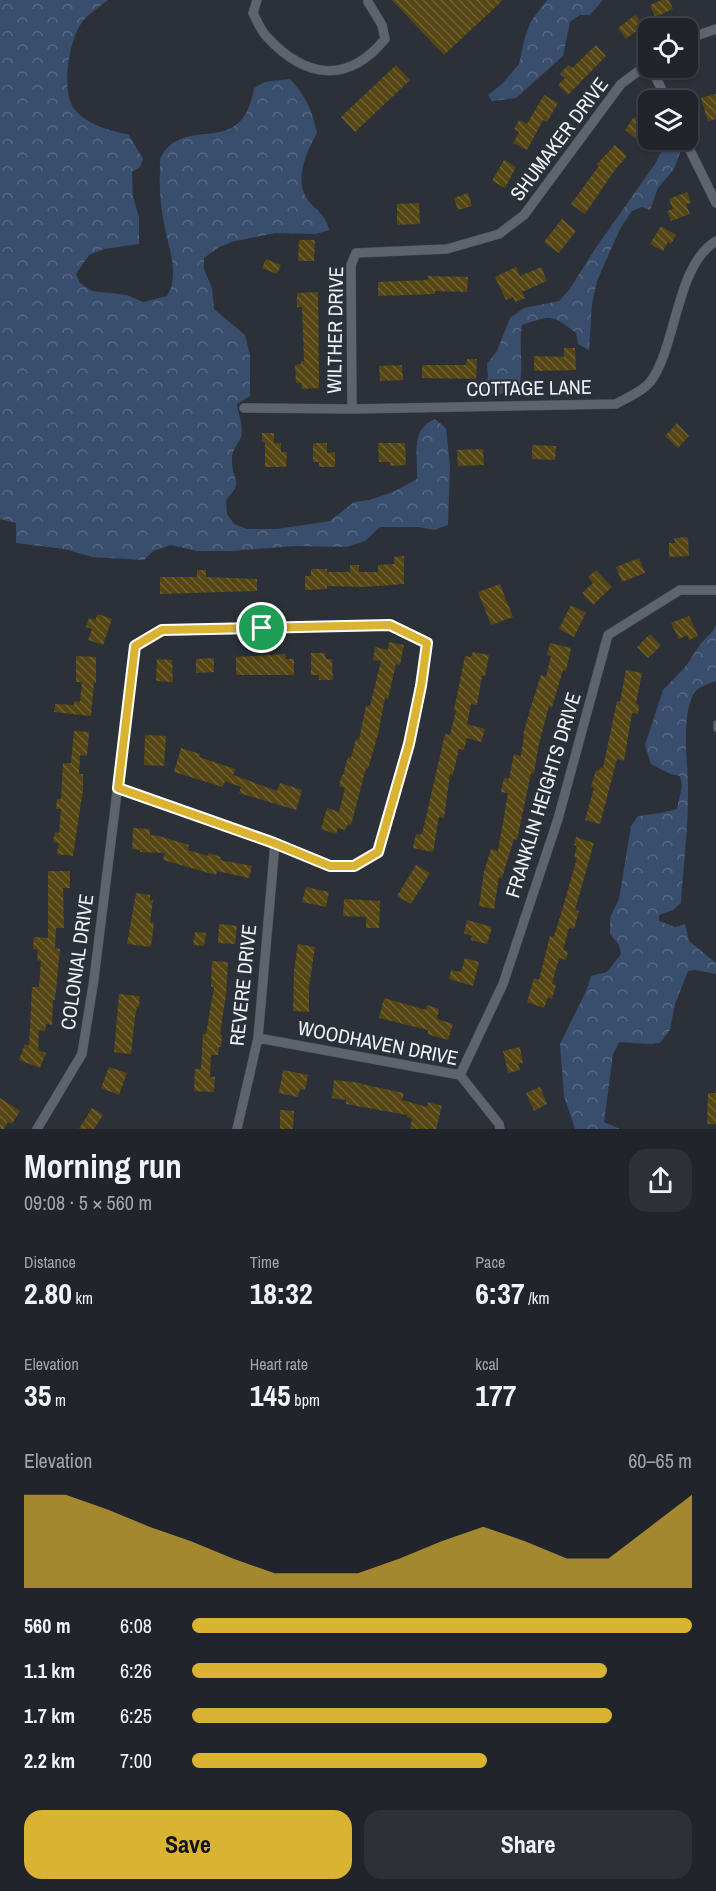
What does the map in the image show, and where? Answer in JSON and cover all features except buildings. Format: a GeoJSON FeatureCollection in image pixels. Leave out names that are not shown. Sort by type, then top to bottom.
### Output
{"type":"FeatureCollection","features":[{"type":"Feature","properties":{"kind":"street"},"geometry":{"type":"LineString","coordinates":[[257,0],[253,13],[266,36],[296,62],[324,71],[347,69],[374,53],[386,39],[382,25],[368,0]]}},
{"type":"Feature","properties":{"kind":"street"},"geometry":{"type":"LineString","coordinates":[[698,36],[716,30]]}},
{"type":"Feature","properties":{"kind":"street","name":"SHUMAKER DRIVE"},"geometry":{"type":"LineString","coordinates":[[356,252],[447,249],[499,234],[524,215],[621,84],[638,73]]}},
{"type":"Feature","properties":{"kind":"street"},"geometry":{"type":"LineString","coordinates":[[691,150],[716,204]]}},
{"type":"Feature","properties":{"kind":"street","name":"COTTAGE LANE"},"geometry":{"type":"LineString","coordinates":[[244,408],[352,409],[615,404],[635,394],[652,380],[664,353],[693,266],[708,246],[716,241]]}},
{"type":"Feature","properties":{"kind":"street","name":"WILTHER DRIVE"},"geometry":{"type":"LineString","coordinates":[[352,409],[351,265],[356,252]]}},
{"type":"Feature","properties":{"kind":"street","name":"FRANKLIN HEIGHTS DRIVE"},"geometry":{"type":"LineString","coordinates":[[460,1075],[502,984],[558,819],[608,635],[680,590],[716,590]]}},
{"type":"Feature","properties":{"kind":"street","name":"COLONIAL DRIVE"},"geometry":{"type":"LineString","coordinates":[[37,1129],[82,1054],[94,979],[135,646],[162,630],[390,625],[427,643],[409,744],[378,852],[354,866],[330,866],[274,843],[118,788]]}},
{"type":"Feature","properties":{"kind":"street","name":"REVERE DRIVE"},"geometry":{"type":"LineString","coordinates":[[237,1129],[258,1038],[274,843]]}},
{"type":"Feature","properties":{"kind":"street","name":"WOODHAVEN DRIVE"},"geometry":{"type":"LineString","coordinates":[[258,1038],[460,1075],[499,1124],[500,1129]]}},
{"type":"Feature","properties":{"kind":"lane"},"geometry":{"type":"LineString","coordinates":[[716,723],[716,729]]}},
{"type":"Feature","properties":{"kind":"green space"},"geometry":{"type":"Polygon","coordinates":[[[0,0],[108,0],[88,15],[78,29],[70,52],[68,91],[70,102],[75,110],[100,127],[129,135],[143,159],[140,167],[132,172],[133,196],[139,218],[139,244],[104,249],[89,255],[76,274],[80,283],[92,291],[127,295],[143,302],[167,296],[172,286],[173,270],[161,201],[160,159],[162,155],[173,143],[186,137],[226,130],[238,123],[248,110],[254,88],[265,82],[290,79],[308,104],[317,133],[303,166],[304,192],[308,200],[323,216],[329,230],[316,234],[276,233],[235,241],[219,247],[204,258],[204,269],[212,288],[214,309],[245,335],[250,355],[250,396],[237,404],[242,433],[233,454],[236,485],[226,500],[227,514],[234,524],[247,529],[277,529],[330,521],[354,502],[393,492],[417,479],[419,436],[422,429],[435,419],[446,428],[450,466],[448,525],[434,530],[419,527],[380,527],[365,541],[347,547],[295,546],[197,551],[171,545],[153,551],[144,560],[92,557],[64,549],[16,543],[16,523],[0,519],[0,0]]]}},
{"type":"Feature","properties":{"kind":"green space"},"geometry":{"type":"Polygon","coordinates":[[[547,0],[603,0],[590,15],[580,15],[570,22],[563,56],[516,98],[492,101],[488,95],[503,83],[519,64],[531,21],[547,0]]]}},
{"type":"Feature","properties":{"kind":"green space"},"geometry":{"type":"Polygon","coordinates":[[[662,150],[681,150],[674,169],[658,188],[650,210],[642,207],[632,211],[620,229],[597,281],[592,304],[589,350],[578,344],[576,333],[556,319],[540,319],[522,325],[521,374],[518,390],[500,394],[481,394],[476,390],[488,378],[487,364],[497,351],[510,318],[524,308],[559,301],[569,290],[655,164],[662,150]]]}},
{"type":"Feature","properties":{"kind":"green space"},"geometry":{"type":"Polygon","coordinates":[[[716,625],[716,681],[695,692],[687,718],[688,809],[681,903],[673,910],[659,915],[659,921],[675,927],[685,924],[689,941],[716,963],[716,974],[688,971],[675,1004],[670,1030],[660,1043],[619,1042],[613,1054],[604,1122],[620,1129],[575,1129],[564,1096],[560,1044],[591,976],[607,972],[621,954],[619,945],[610,934],[610,918],[619,899],[631,826],[638,816],[677,809],[682,786],[680,776],[670,774],[651,764],[645,745],[663,690],[686,666],[716,625]]]}},
{"type":"Feature","properties":{"kind":"route"},"geometry":{"type":"LineString","coordinates":[[390,625],[427,643],[409,744],[378,852],[354,866],[330,866],[274,843],[118,788],[135,646],[162,630],[262,628],[390,625]]}}]}
